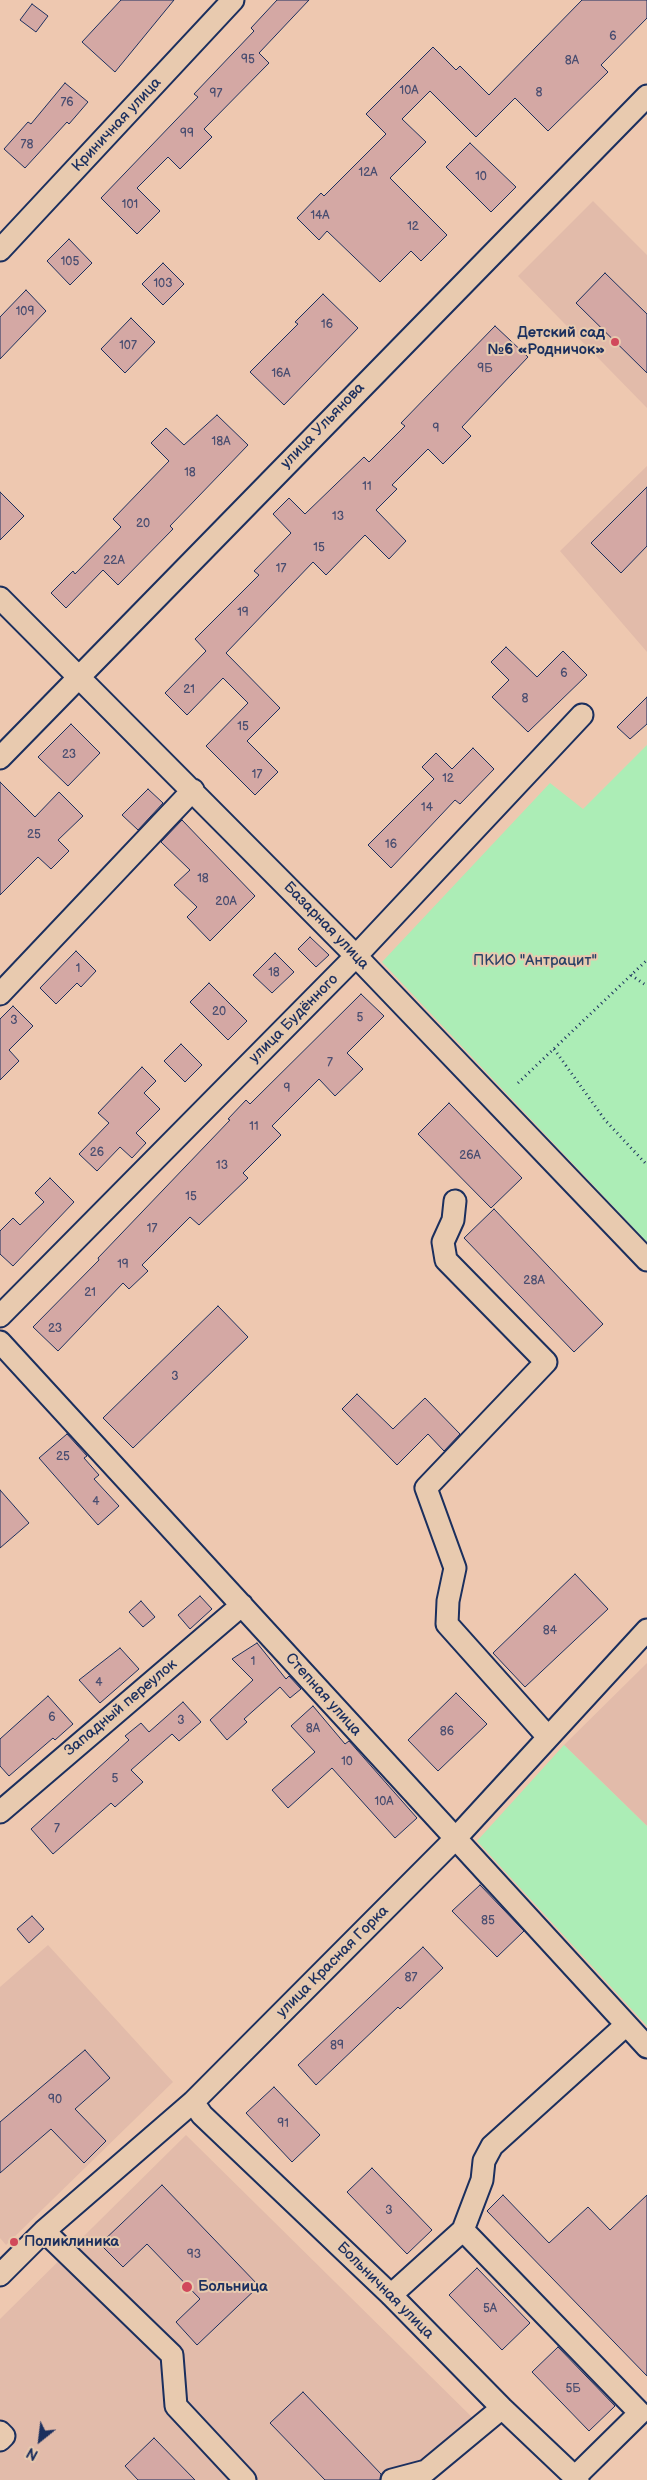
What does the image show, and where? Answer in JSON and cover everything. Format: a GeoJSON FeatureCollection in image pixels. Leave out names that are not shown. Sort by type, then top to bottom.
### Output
{"type":"FeatureCollection","features":[{"type":"Feature","properties":{"kind":"street","name":"Криничная улица"},"geometry":{"type":"LineString","coordinates":[[0,250],[233,0]]}},
{"type":"Feature","properties":{"kind":"street","name":"улица Ульянова"},"geometry":{"type":"LineString","coordinates":[[0,758],[647,96]]}},
{"type":"Feature","properties":{"kind":"street","name":"Базарная улица"},"geometry":{"type":"LineString","coordinates":[[0,598],[356,956],[647,1260]]}},
{"type":"Feature","properties":{"kind":"street","name":"улица Будённого"},"geometry":{"type":"LineString","coordinates":[[0,1316],[356,956],[582,715]]}},
{"type":"Feature","properties":{"kind":"street"},"geometry":{"type":"LineString","coordinates":[[0,994],[193,790]]}},
{"type":"Feature","properties":{"kind":"street"},"geometry":{"type":"LineString","coordinates":[[455,1201],[453,1220],[443,1242],[446,1260],[546,1362],[426,1488],[456,1568],[448,1600],[447,1624],[548,1737]]}},
{"type":"Feature","properties":{"kind":"street","name":"Степная улица"},"geometry":{"type":"LineString","coordinates":[[0,1342],[242,1605],[454,1840],[647,2047]]}},
{"type":"Feature","properties":{"kind":"street","name":"Западный переулок"},"geometry":{"type":"LineString","coordinates":[[0,1812],[242,1605]]}},
{"type":"Feature","properties":{"kind":"street","name":"улица Красная Горка"},"geometry":{"type":"LineString","coordinates":[[0,2275],[44,2231],[193,2102],[454,1840],[647,1630]]}},
{"type":"Feature","properties":{"kind":"street"},"geometry":{"type":"LineString","coordinates":[[391,2295],[463,2230],[482,2180],[484,2161],[492,2146],[626,2025]]}},
{"type":"Feature","properties":{"kind":"street","name":"Больничная улица"},"geometry":{"type":"LineString","coordinates":[[193,2102],[202,2115],[391,2295],[502,2408],[577,2478]]}},
{"type":"Feature","properties":{"kind":"street"},"geometry":{"type":"LineString","coordinates":[[463,2230],[640,2413],[577,2478]]}},
{"type":"Feature","properties":{"kind":"street"},"geometry":{"type":"LineString","coordinates":[[44,2231],[172,2355],[176,2406],[245,2480]]}},
{"type":"Feature","properties":{"kind":"street"},"geometry":{"type":"LineString","coordinates":[[392,2480],[426,2471],[502,2408]]}},
{"type":"Feature","properties":{"kind":"street"},"geometry":{"type":"LineString","coordinates":[[0,2432],[4,2436],[0,2440]]}},
{"type":"Feature","properties":{"kind":"path"},"geometry":{"type":"LineString","coordinates":[[518,1083],[647,960]]}},
{"type":"Feature","properties":{"kind":"path"},"geometry":{"type":"LineString","coordinates":[[631,975],[647,986]]}},
{"type":"Feature","properties":{"kind":"path"},"geometry":{"type":"LineString","coordinates":[[554,1049],[605,1120],[647,1165]]}},
{"type":"Feature","properties":{"kind":"shaded area","name":"Детский сад №6 «Родничок»"},"geometry":{"type":"Polygon","coordinates":[[[593,201],[647,255],[647,408],[518,276],[593,201]]]}},
{"type":"Feature","properties":{"kind":"shaded area"},"geometry":{"type":"Polygon","coordinates":[[[647,466],[647,652],[560,551],[647,466]]]}},
{"type":"Feature","properties":{"kind":"shaded area"},"geometry":{"type":"Polygon","coordinates":[[[647,1663],[647,1826],[564,1745],[647,1663]]]}},
{"type":"Feature","properties":{"kind":"shaded area"},"geometry":{"type":"Polygon","coordinates":[[[48,1945],[173,2082],[6,2245],[0,2238],[0,1987],[48,1945]]]}},
{"type":"Feature","properties":{"kind":"shaded area","name":"Больница"},"geometry":{"type":"Polygon","coordinates":[[[186,2135],[485,2430],[433,2480],[0,2480],[0,2319],[186,2135]]]}},
{"type":"Feature","properties":{"kind":"green space","name":"ПКИО \"Антрацит\""},"geometry":{"type":"Polygon","coordinates":[[[647,745],[647,1242],[382,962],[550,783],[583,809],[647,745]]]}},
{"type":"Feature","properties":{"kind":"green space"},"geometry":{"type":"Polygon","coordinates":[[[564,1745],[647,1826],[647,2026],[477,1841],[564,1745]]]}},
{"type":"Feature","properties":{"kind":"building"},"geometry":{"type":"Polygon","coordinates":[[[121,0],[174,0],[115,72],[82,42],[121,0]]]}},
{"type":"Feature","properties":{"kind":"building"},"geometry":{"type":"Polygon","coordinates":[[[277,0],[309,0],[259,53],[269,63],[204,129],[212,137],[180,169],[168,157],[137,188],[160,211],[137,234],[101,198],[198,97],[194,94],[254,31],[251,28],[277,0]]]}},
{"type":"Feature","properties":{"kind":"building"},"geometry":{"type":"Polygon","coordinates":[[[582,0],[647,0],[647,18],[601,65],[608,72],[548,131],[515,98],[476,137],[430,91],[402,119],[426,142],[390,178],[447,235],[421,261],[411,251],[380,282],[327,231],[319,240],[297,218],[321,193],[324,196],[386,134],[366,114],[433,47],[456,70],[460,66],[489,95],[582,0]]]}},
{"type":"Feature","properties":{"kind":"building"},"geometry":{"type":"Polygon","coordinates":[[[32,4],[48,16],[36,32],[20,20],[32,4]]]}},
{"type":"Feature","properties":{"kind":"building"},"geometry":{"type":"Polygon","coordinates":[[[65,83],[88,102],[25,168],[4,149],[28,122],[31,124],[65,83]]]}},
{"type":"Feature","properties":{"kind":"building"},"geometry":{"type":"Polygon","coordinates":[[[470,143],[516,187],[491,212],[446,167],[470,143]]]}},
{"type":"Feature","properties":{"kind":"building"},"geometry":{"type":"Polygon","coordinates":[[[69,239],[92,263],[70,285],[47,261],[69,239]]]}},
{"type":"Feature","properties":{"kind":"building"},"geometry":{"type":"Polygon","coordinates":[[[163,263],[184,284],[163,305],[142,284],[163,263]]]}},
{"type":"Feature","properties":{"kind":"building"},"geometry":{"type":"Polygon","coordinates":[[[605,273],[647,314],[647,373],[576,303],[605,273]]]}},
{"type":"Feature","properties":{"kind":"building"},"geometry":{"type":"Polygon","coordinates":[[[26,290],[46,311],[0,359],[0,317],[26,290]]]}},
{"type":"Feature","properties":{"kind":"building"},"geometry":{"type":"Polygon","coordinates":[[[323,294],[358,328],[284,405],[250,372],[298,324],[295,322],[323,294]]]}},
{"type":"Feature","properties":{"kind":"building"},"geometry":{"type":"Polygon","coordinates":[[[131,318],[155,342],[125,373],[101,349],[131,318]]]}},
{"type":"Feature","properties":{"kind":"building"},"geometry":{"type":"Polygon","coordinates":[[[495,326],[528,357],[462,427],[471,436],[443,464],[428,449],[392,485],[397,489],[376,510],[406,541],[389,559],[365,535],[326,575],[313,562],[226,653],[280,708],[247,741],[278,772],[255,795],[206,746],[248,703],[223,678],[187,715],[165,693],[206,651],[195,639],[259,575],[254,571],[291,533],[273,514],[289,498],[305,514],[364,457],[369,462],[405,426],[401,423],[495,326]]]}},
{"type":"Feature","properties":{"kind":"building"},"geometry":{"type":"Polygon","coordinates":[[[217,415],[248,445],[170,526],[173,529],[118,585],[103,570],[66,608],[51,593],[73,571],[75,574],[121,527],[113,519],[169,461],[151,443],[166,428],[184,445],[217,415]]]}},
{"type":"Feature","properties":{"kind":"building"},"geometry":{"type":"Polygon","coordinates":[[[647,487],[647,546],[621,573],[591,543],[647,487]]]}},
{"type":"Feature","properties":{"kind":"building"},"geometry":{"type":"Polygon","coordinates":[[[0,492],[24,516],[0,540],[0,492]]]}},
{"type":"Feature","properties":{"kind":"building"},"geometry":{"type":"Polygon","coordinates":[[[506,647],[537,677],[563,651],[587,675],[528,732],[492,697],[509,680],[491,662],[506,647]]]}},
{"type":"Feature","properties":{"kind":"building"},"geometry":{"type":"Polygon","coordinates":[[[647,697],[647,724],[630,739],[617,727],[647,697]]]}},
{"type":"Feature","properties":{"kind":"building"},"geometry":{"type":"Polygon","coordinates":[[[71,724],[100,753],[68,786],[38,757],[71,724]]]}},
{"type":"Feature","properties":{"kind":"building"},"geometry":{"type":"Polygon","coordinates":[[[473,748],[494,769],[460,804],[455,800],[391,868],[368,845],[434,779],[422,767],[436,753],[452,769],[473,748]]]}},
{"type":"Feature","properties":{"kind":"building"},"geometry":{"type":"Polygon","coordinates":[[[0,782],[35,817],[59,792],[83,816],[58,840],[69,851],[51,869],[38,857],[0,895],[0,782]]]}},
{"type":"Feature","properties":{"kind":"building"},"geometry":{"type":"Polygon","coordinates":[[[148,789],[163,803],[138,830],[122,815],[148,789]]]}},
{"type":"Feature","properties":{"kind":"building"},"geometry":{"type":"Polygon","coordinates":[[[182,820],[255,896],[210,941],[187,917],[197,907],[174,885],[190,870],[161,842],[182,820]]]}},
{"type":"Feature","properties":{"kind":"building"},"geometry":{"type":"Polygon","coordinates":[[[310,937],[329,955],[316,967],[298,949],[310,937]]]}},
{"type":"Feature","properties":{"kind":"building"},"geometry":{"type":"Polygon","coordinates":[[[76,951],[96,971],[81,987],[77,983],[56,1004],[40,988],[76,951]]]}},
{"type":"Feature","properties":{"kind":"building"},"geometry":{"type":"Polygon","coordinates":[[[275,953],[294,972],[272,993],[253,975],[275,953]]]}},
{"type":"Feature","properties":{"kind":"building"},"geometry":{"type":"Polygon","coordinates":[[[209,983],[247,1021],[228,1040],[190,1002],[209,983]]]}},
{"type":"Feature","properties":{"kind":"building"},"geometry":{"type":"Polygon","coordinates":[[[361,994],[384,1016],[347,1053],[363,1069],[335,1096],[319,1079],[272,1126],[281,1135],[243,1173],[248,1178],[199,1225],[190,1217],[142,1265],[148,1271],[129,1289],[123,1283],[58,1351],[33,1327],[99,1260],[98,1258],[230,1120],[228,1119],[246,1100],[250,1104],[361,994]]]}},
{"type":"Feature","properties":{"kind":"building"},"geometry":{"type":"Polygon","coordinates":[[[13,1006],[33,1026],[9,1050],[19,1061],[0,1080],[0,1019],[13,1006]]]}},
{"type":"Feature","properties":{"kind":"building"},"geometry":{"type":"Polygon","coordinates":[[[181,1044],[202,1065],[185,1082],[164,1061],[181,1044]]]}},
{"type":"Feature","properties":{"kind":"building"},"geometry":{"type":"Polygon","coordinates":[[[142,1067],[156,1081],[144,1093],[160,1109],[136,1133],[146,1143],[132,1158],[120,1147],[97,1171],[79,1154],[109,1123],[98,1113],[142,1067]]]}},
{"type":"Feature","properties":{"kind":"building"},"geometry":{"type":"Polygon","coordinates":[[[449,1103],[522,1178],[491,1208],[418,1134],[449,1103]]]}},
{"type":"Feature","properties":{"kind":"building"},"geometry":{"type":"Polygon","coordinates":[[[50,1178],[74,1202],[13,1266],[0,1254],[0,1231],[13,1218],[20,1225],[44,1202],[35,1193],[50,1178]]]}},
{"type":"Feature","properties":{"kind":"building"},"geometry":{"type":"Polygon","coordinates":[[[494,1209],[603,1324],[574,1352],[464,1238],[494,1209]]]}},
{"type":"Feature","properties":{"kind":"building"},"geometry":{"type":"Polygon","coordinates":[[[218,1306],[248,1337],[133,1448],[103,1418],[218,1306]]]}},
{"type":"Feature","properties":{"kind":"building"},"geometry":{"type":"Polygon","coordinates":[[[357,1394],[393,1429],[425,1398],[460,1434],[444,1451],[428,1434],[397,1465],[342,1409],[357,1394]]]}},
{"type":"Feature","properties":{"kind":"building"},"geometry":{"type":"Polygon","coordinates":[[[67,1434],[87,1456],[84,1458],[99,1475],[94,1479],[119,1506],[98,1525],[39,1458],[67,1434]]]}},
{"type":"Feature","properties":{"kind":"building"},"geometry":{"type":"Polygon","coordinates":[[[0,1490],[29,1523],[0,1548],[0,1490]]]}},
{"type":"Feature","properties":{"kind":"building"},"geometry":{"type":"Polygon","coordinates":[[[575,1574],[608,1609],[525,1687],[493,1653],[575,1574]]]}},
{"type":"Feature","properties":{"kind":"building"},"geometry":{"type":"Polygon","coordinates":[[[200,1596],[212,1609],[190,1629],[178,1615],[200,1596]]]}},
{"type":"Feature","properties":{"kind":"building"},"geometry":{"type":"Polygon","coordinates":[[[141,1601],[155,1617],[143,1627],[129,1612],[141,1601]]]}},
{"type":"Feature","properties":{"kind":"building"},"geometry":{"type":"Polygon","coordinates":[[[257,1643],[286,1679],[289,1676],[301,1689],[290,1698],[280,1687],[244,1719],[247,1722],[227,1740],[210,1720],[253,1680],[232,1659],[257,1643]]]}},
{"type":"Feature","properties":{"kind":"building"},"geometry":{"type":"Polygon","coordinates":[[[120,1648],[139,1669],[100,1703],[79,1680],[120,1648]]]}},
{"type":"Feature","properties":{"kind":"building"},"geometry":{"type":"Polygon","coordinates":[[[456,1693],[487,1724],[438,1771],[408,1740],[456,1693]]]}},
{"type":"Feature","properties":{"kind":"building"},"geometry":{"type":"Polygon","coordinates":[[[48,1696],[73,1724],[55,1740],[53,1738],[9,1776],[0,1766],[0,1739],[48,1696]]]}},
{"type":"Feature","properties":{"kind":"building"},"geometry":{"type":"Polygon","coordinates":[[[183,1702],[201,1722],[179,1741],[172,1734],[131,1770],[143,1782],[115,1807],[111,1803],[53,1854],[31,1829],[129,1740],[125,1736],[141,1723],[149,1732],[183,1702]]]}},
{"type":"Feature","properties":{"kind":"building"},"geometry":{"type":"Polygon","coordinates":[[[313,1706],[345,1744],[349,1741],[417,1818],[395,1838],[332,1768],[288,1808],[272,1790],[315,1752],[291,1726],[313,1706]]]}},
{"type":"Feature","properties":{"kind":"building"},"geometry":{"type":"Polygon","coordinates":[[[480,1885],[524,1931],[497,1957],[452,1911],[480,1885]]]}},
{"type":"Feature","properties":{"kind":"building"},"geometry":{"type":"Polygon","coordinates":[[[32,1916],[44,1929],[29,1943],[17,1929],[32,1916]]]}},
{"type":"Feature","properties":{"kind":"building"},"geometry":{"type":"Polygon","coordinates":[[[423,1947],[443,1968],[400,2009],[398,2007],[316,2085],[298,2065],[423,1947]]]}},
{"type":"Feature","properties":{"kind":"building"},"geometry":{"type":"Polygon","coordinates":[[[85,2050],[110,2078],[75,2109],[106,2141],[84,2163],[51,2129],[0,2173],[0,2122],[85,2050]]]}},
{"type":"Feature","properties":{"kind":"building"},"geometry":{"type":"Polygon","coordinates":[[[274,2087],[320,2135],[292,2162],[246,2113],[274,2087]]]}},
{"type":"Feature","properties":{"kind":"building"},"geometry":{"type":"Polygon","coordinates":[[[372,2168],[432,2230],[407,2254],[347,2192],[372,2168]]]}},
{"type":"Feature","properties":{"kind":"building"},"geometry":{"type":"Polygon","coordinates":[[[162,2185],[259,2286],[197,2345],[176,2322],[200,2299],[147,2244],[123,2267],[100,2244],[162,2185]]]}},
{"type":"Feature","properties":{"kind":"building"},"geometry":{"type":"Polygon","coordinates":[[[503,2195],[549,2243],[588,2207],[610,2230],[647,2195],[647,2376],[487,2211],[503,2195]]]}},
{"type":"Feature","properties":{"kind":"building"},"geometry":{"type":"Polygon","coordinates":[[[477,2268],[530,2323],[502,2350],[449,2295],[477,2268]]]}},
{"type":"Feature","properties":{"kind":"building"},"geometry":{"type":"Polygon","coordinates":[[[558,2347],[615,2406],[589,2431],[532,2372],[558,2347]]]}},
{"type":"Feature","properties":{"kind":"building"},"geometry":{"type":"Polygon","coordinates":[[[303,2392],[381,2474],[380,2480],[325,2480],[270,2423],[303,2392]]]}},
{"type":"Feature","properties":{"kind":"building"},"geometry":{"type":"Polygon","coordinates":[[[154,2438],[195,2480],[138,2480],[125,2466],[154,2438]]]}},
{"type":"Feature","properties":{"kind":"place","name":"Детский сад №6 «Родничок»"},"geometry":{"type":"Point","coordinates":[615,342]}},
{"type":"Feature","properties":{"kind":"place","name":"Поликлиника"},"geometry":{"type":"Point","coordinates":[14,2242]}},
{"type":"Feature","properties":{"kind":"place","name":"Больница"},"geometry":{"type":"Point","coordinates":[187,2287]}}]}
